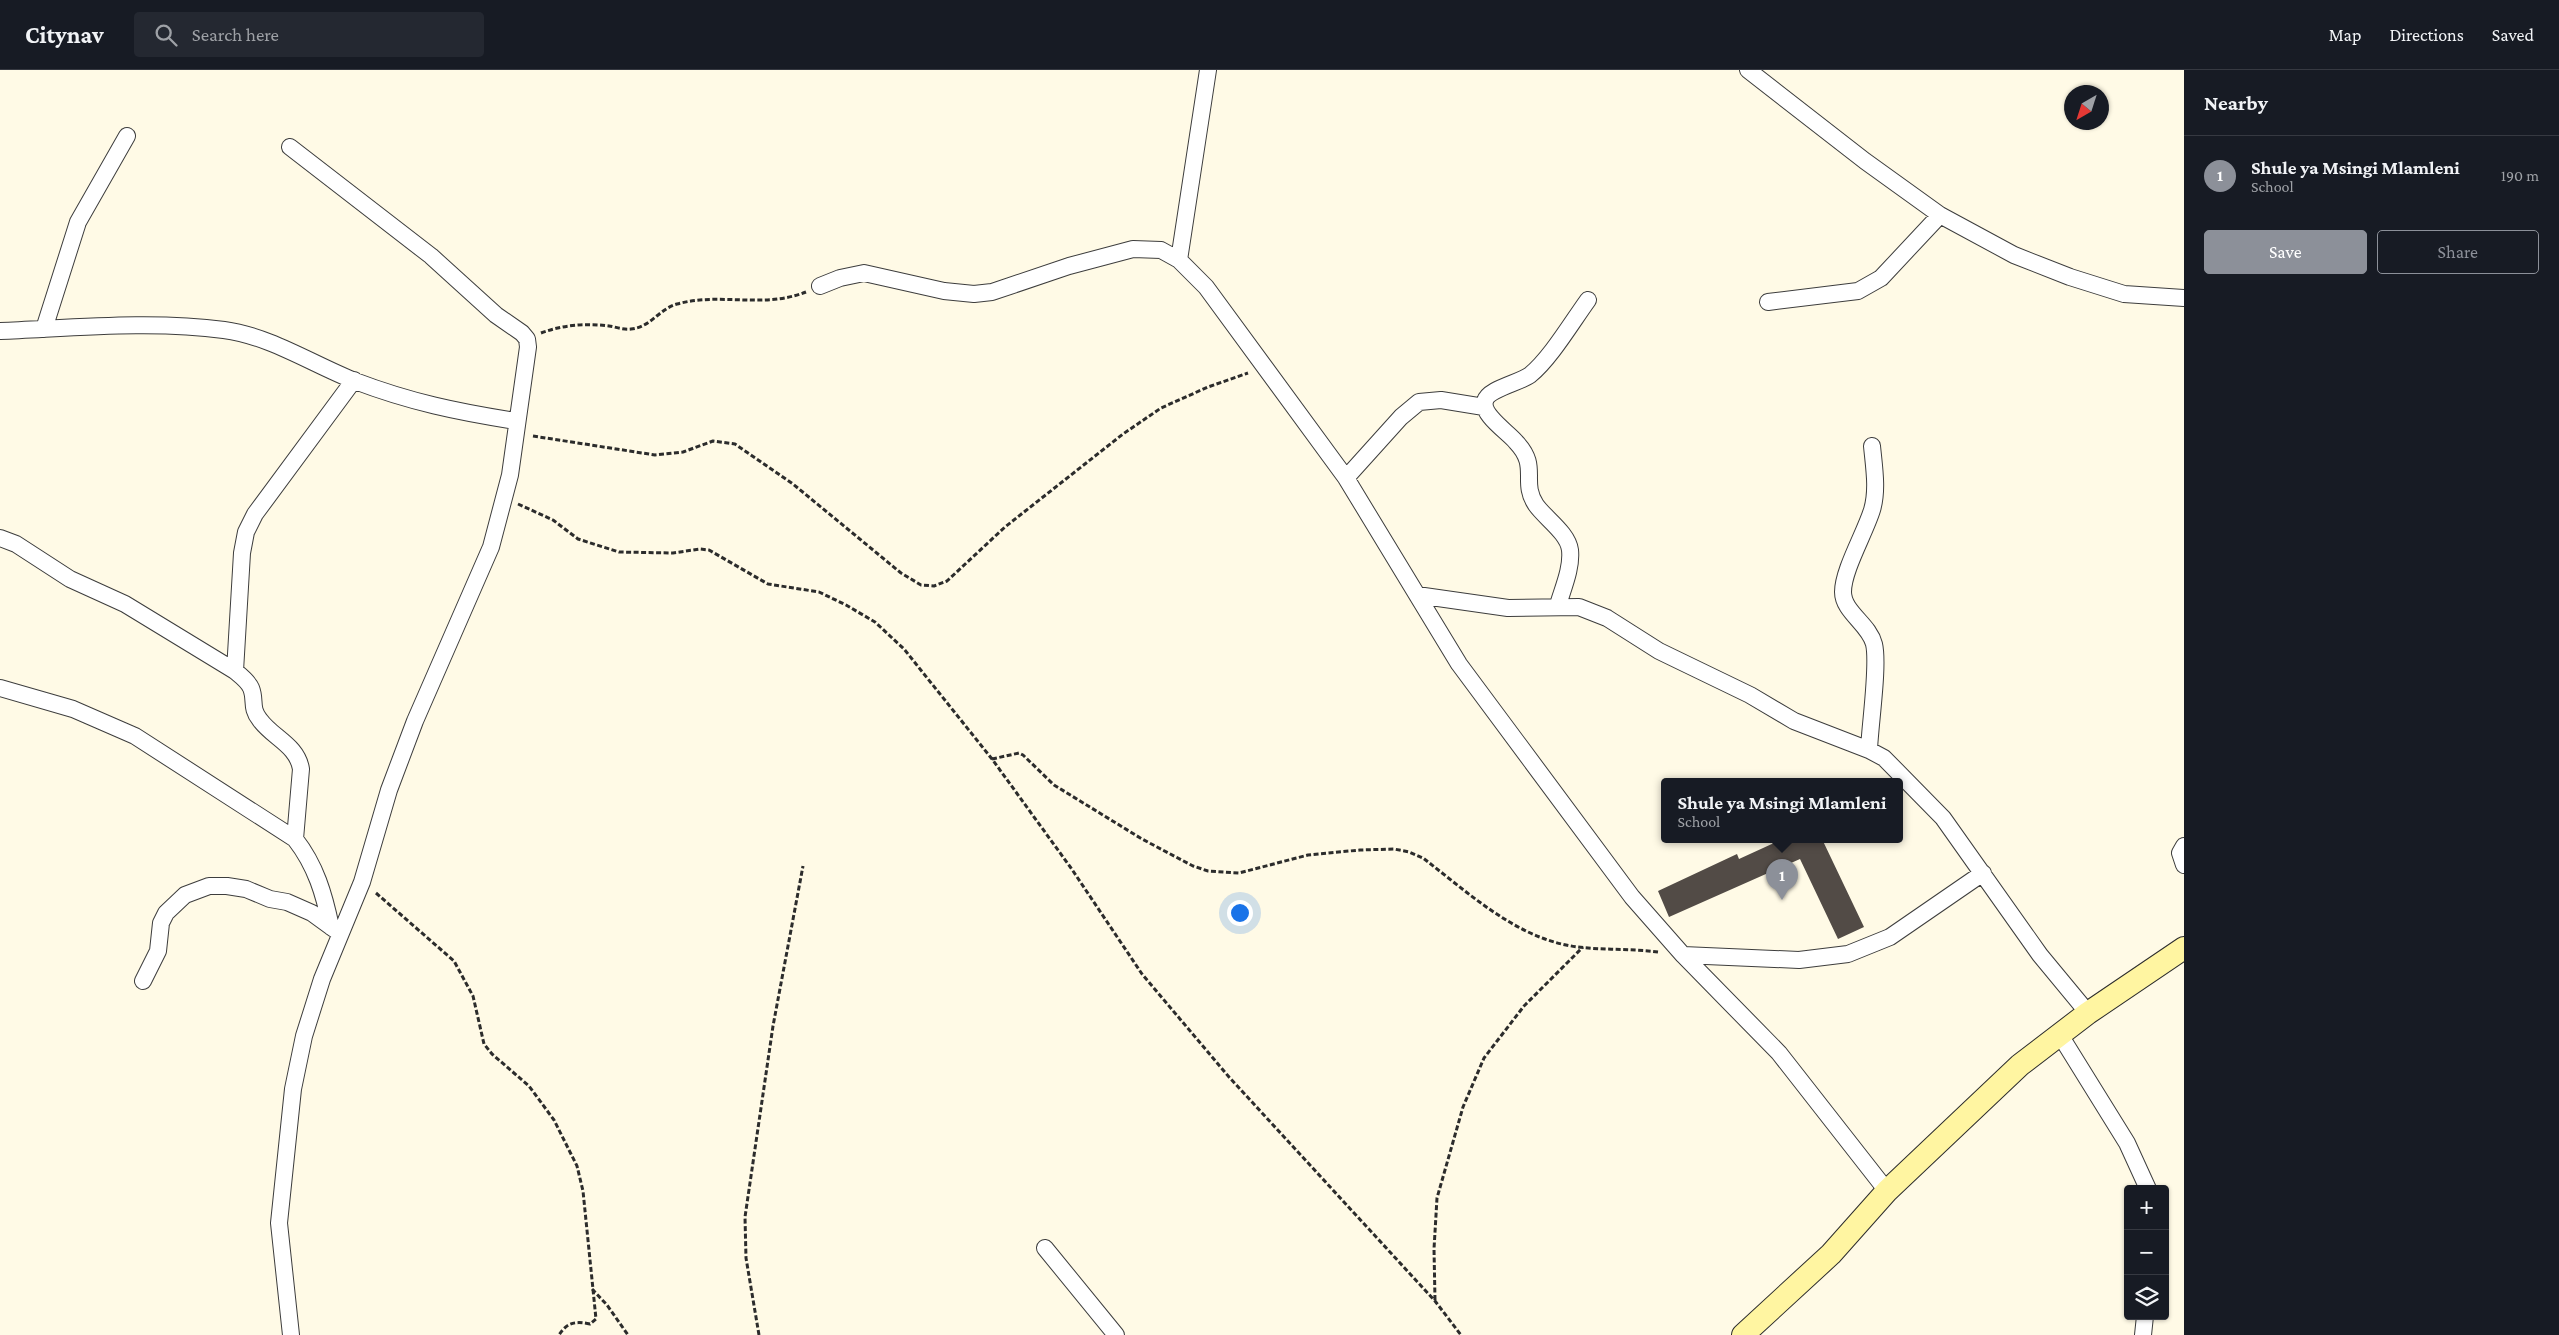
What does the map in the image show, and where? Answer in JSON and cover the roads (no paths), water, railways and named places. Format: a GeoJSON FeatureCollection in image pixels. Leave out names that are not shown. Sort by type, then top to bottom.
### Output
{"type":"FeatureCollection","features":[{"type":"Feature","properties":{"kind":"main road"},"geometry":{"type":"LineString","coordinates":[[1743,1335],[1831,1254],[1887,1191],[2020,1065],[2088,1013],[2184,948]]}},
{"type":"Feature","properties":{"kind":"street"},"geometry":{"type":"LineString","coordinates":[[1179,260],[1208,70]]}},
{"type":"Feature","properties":{"kind":"street"},"geometry":{"type":"LineString","coordinates":[[1748,70],[1865,161],[1940,215],[2014,255],[2070,277],[2124,294],[2184,298]]}},
{"type":"Feature","properties":{"kind":"street"},"geometry":{"type":"LineString","coordinates":[[44,329],[78,222],[127,136]]}},
{"type":"Feature","properties":{"kind":"street"},"geometry":{"type":"LineString","coordinates":[[290,147],[431,256],[527,339],[528,358],[504,501],[491,547],[408,738],[389,790],[362,882],[336,930],[304,1036],[293,1089],[279,1223],[291,1335]]}},
{"type":"Feature","properties":{"kind":"street"},"geometry":{"type":"LineString","coordinates":[[1768,302],[1858,291],[1881,278],[1940,215]]}},
{"type":"Feature","properties":{"kind":"street"},"geometry":{"type":"LineString","coordinates":[[820,286],[840,278],[864,273],[918,286],[974,294],[992,292],[1069,266],[1134,249],[1161,250],[1179,260],[1206,287],[1346,478],[1459,664],[1632,897],[1684,955],[1779,1053],[1887,1191]]}},
{"type":"Feature","properties":{"kind":"street"},"geometry":{"type":"LineString","coordinates":[[1484,408],[1489,395],[1518,382],[1534,371],[1588,300]]}},
{"type":"Feature","properties":{"kind":"street"},"geometry":{"type":"LineString","coordinates":[[0,331],[151,326],[225,330],[268,343],[354,380],[410,401],[515,427]]}},
{"type":"Feature","properties":{"kind":"street"},"geometry":{"type":"LineString","coordinates":[[235,671],[242,553],[246,532],[255,514],[354,380]]}},
{"type":"Feature","properties":{"kind":"street"},"geometry":{"type":"LineString","coordinates":[[1346,478],[1401,417],[1419,402],[1441,400],[1484,408],[1524,450],[1530,464],[1529,484],[1535,504],[1568,544],[1569,562],[1558,605]]}},
{"type":"Feature","properties":{"kind":"street"},"geometry":{"type":"LineString","coordinates":[[1868,750],[1875,662],[1874,644],[1865,625],[1851,610],[1843,594],[1848,571],[1872,508],[1875,482],[1872,446]]}},
{"type":"Feature","properties":{"kind":"street"},"geometry":{"type":"LineString","coordinates":[[0,538],[16,544],[70,579],[125,604],[235,671],[251,689],[252,709],[259,719],[268,730],[295,752],[299,758],[301,769],[295,839]]}},
{"type":"Feature","properties":{"kind":"street"},"geometry":{"type":"LineString","coordinates":[[1417,595],[1452,602],[1508,608],[1558,605],[1579,607],[1607,618],[1659,651],[1750,695],[1794,721],[1884,758],[1943,818],[2040,955],[2088,1013]]}},
{"type":"Feature","properties":{"kind":"street"},"geometry":{"type":"LineString","coordinates":[[0,688],[73,709],[135,736],[295,839],[311,861],[320,881],[336,930]]}},
{"type":"Feature","properties":{"kind":"street"},"geometry":{"type":"LineString","coordinates":[[2184,846],[2180,853],[2184,865]]}},
{"type":"Feature","properties":{"kind":"street"},"geometry":{"type":"LineString","coordinates":[[1684,955],[1799,960],[1848,954],[1890,937],[1983,873]]}},
{"type":"Feature","properties":{"kind":"street"},"geometry":{"type":"LineString","coordinates":[[143,981],[158,951],[161,923],[166,913],[176,902],[195,890],[218,886],[246,889],[299,907],[336,930]]}},
{"type":"Feature","properties":{"kind":"street"},"geometry":{"type":"LineString","coordinates":[[2060,1035],[2127,1143],[2146,1185]]}},
{"type":"Feature","properties":{"kind":"street"},"geometry":{"type":"LineString","coordinates":[[1045,1248],[1116,1335]]}},
{"type":"Feature","properties":{"kind":"street"},"geometry":{"type":"LineString","coordinates":[[2143,1335],[2145,1320]]}},
{"type":"Feature","properties":{"kind":"place","name":"Shule ya Msingi Mlamleni"},"geometry":{"type":"Point","coordinates":[1782,900]}}]}
